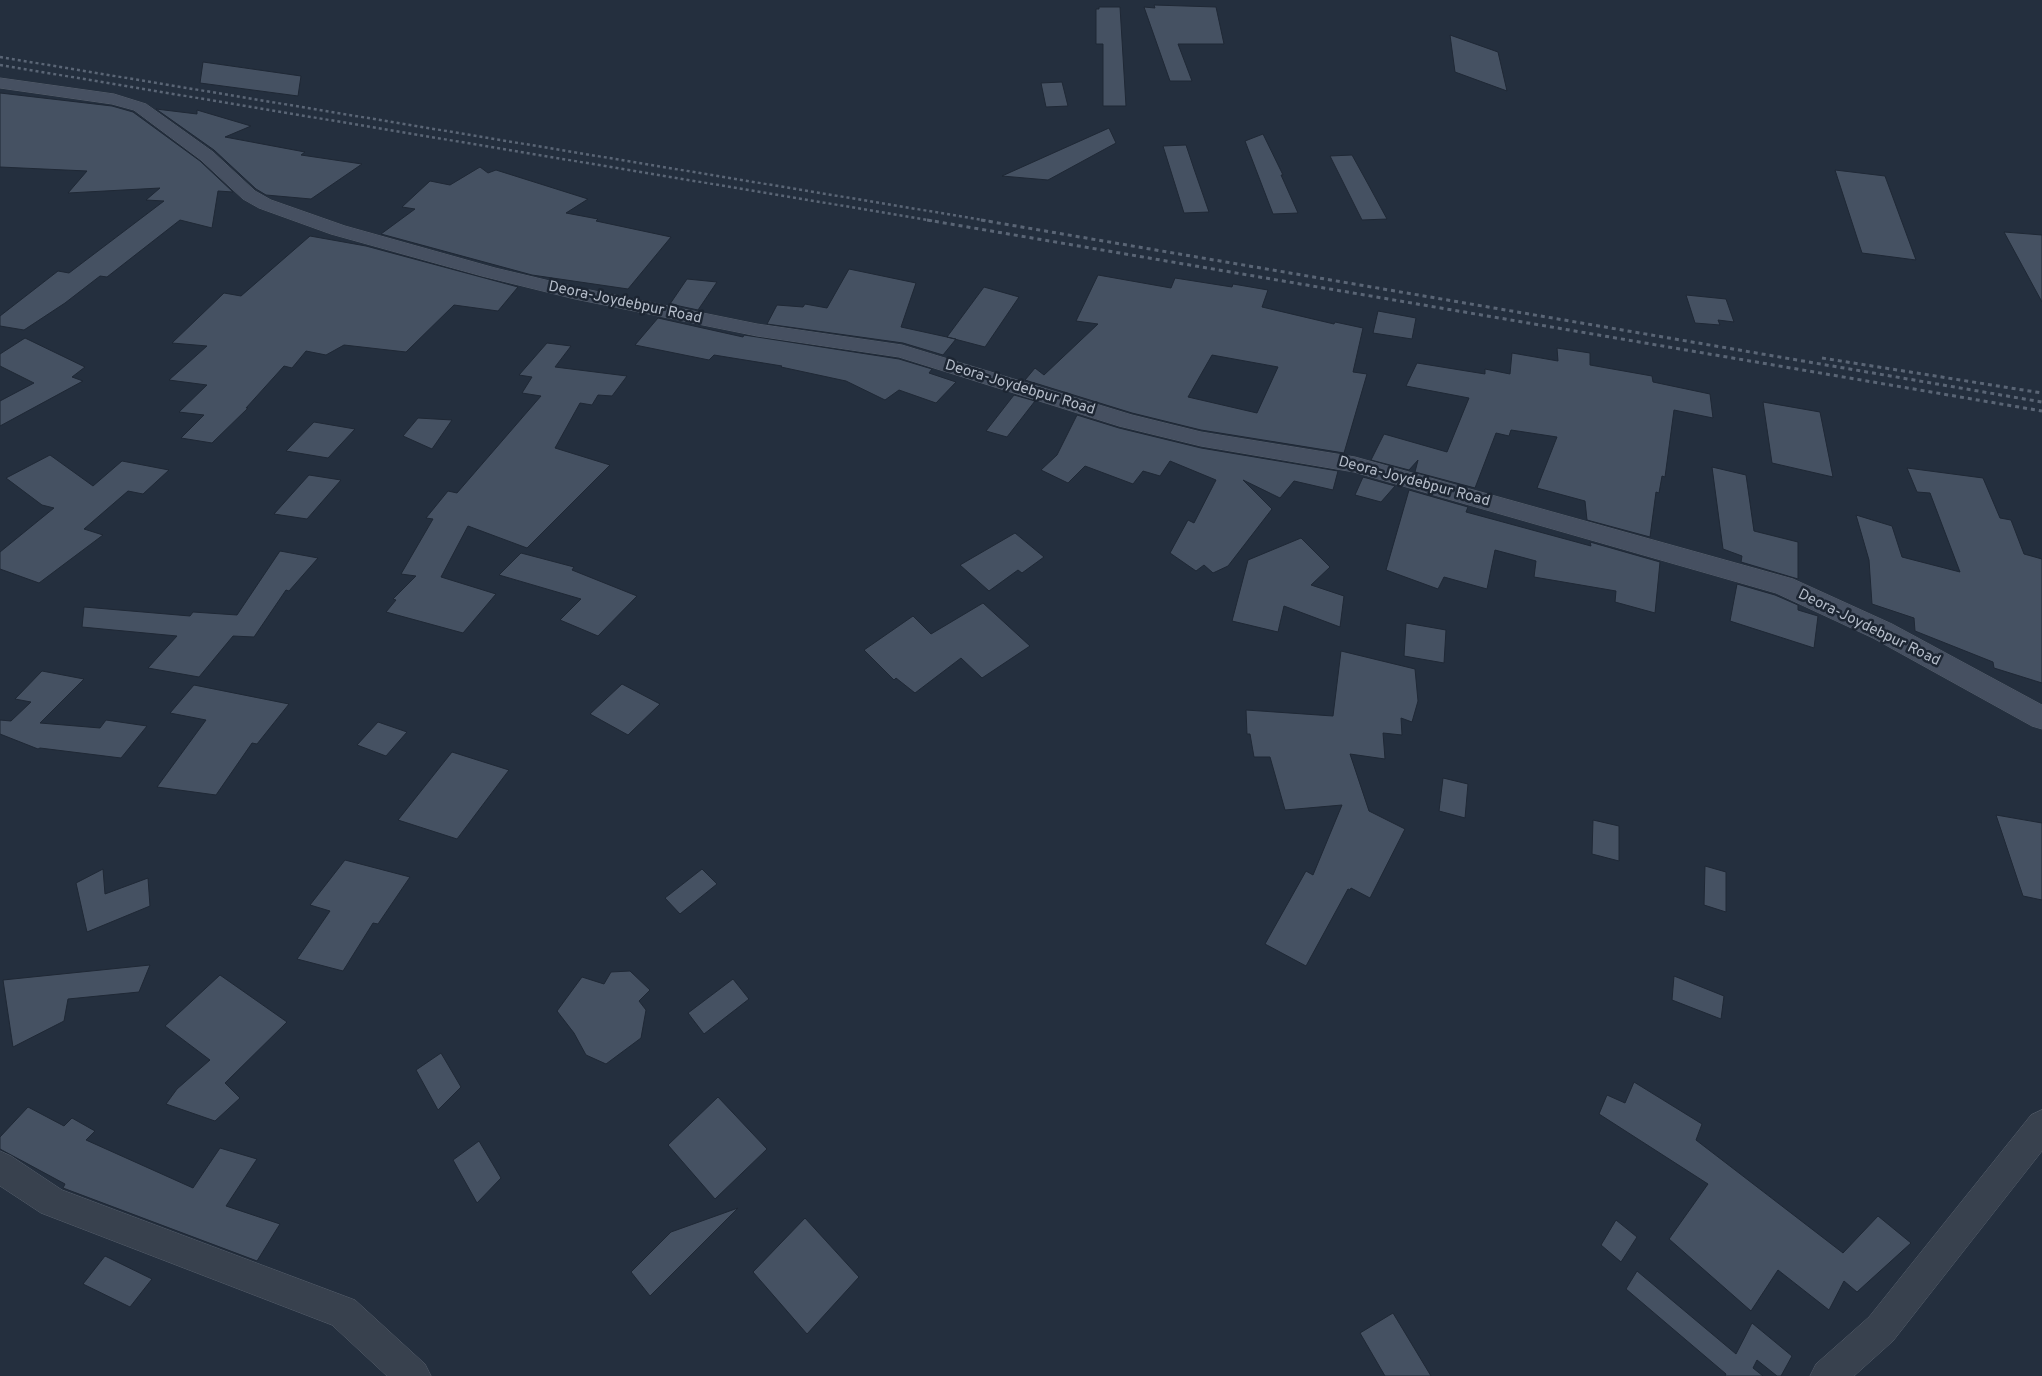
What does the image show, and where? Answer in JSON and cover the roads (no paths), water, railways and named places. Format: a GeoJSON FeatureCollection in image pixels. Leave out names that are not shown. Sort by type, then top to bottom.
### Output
{"type":"FeatureCollection","features":[{"type":"Feature","properties":{"kind":"street","name":"Deora-Joydebpur Road"},"geometry":{"type":"LineString","coordinates":[[0,83],[114,100],[140,107],[207,156],[249,195],[265,204],[338,230],[557,289],[757,330],[902,352],[1127,421],[1201,439],[1355,465],[1775,584],[1820,600],[1867,623],[2042,718]]}},
{"type":"Feature","properties":{"kind":"street"},"geometry":{"type":"LineString","coordinates":[[1828,1376],[1881,1329],[2042,1126]]}},
{"type":"Feature","properties":{"kind":"street"},"geometry":{"type":"LineString","coordinates":[[0,1167],[52,1202],[343,1312],[413,1376]]}},
{"type":"Feature","properties":{"kind":"railway"},"geometry":{"type":"LineString","coordinates":[[0,57],[989,221]]}},
{"type":"Feature","properties":{"kind":"railway"},"geometry":{"type":"LineString","coordinates":[[0,65],[934,221]]}},
{"type":"Feature","properties":{"kind":"railway"},"geometry":{"type":"LineString","coordinates":[[927,220],[2042,411]]}},
{"type":"Feature","properties":{"kind":"railway"},"geometry":{"type":"LineString","coordinates":[[981,220],[2042,402]]}},
{"type":"Feature","properties":{"kind":"railway"},"geometry":{"type":"LineString","coordinates":[[1822,358],[2042,393]]}}]}
